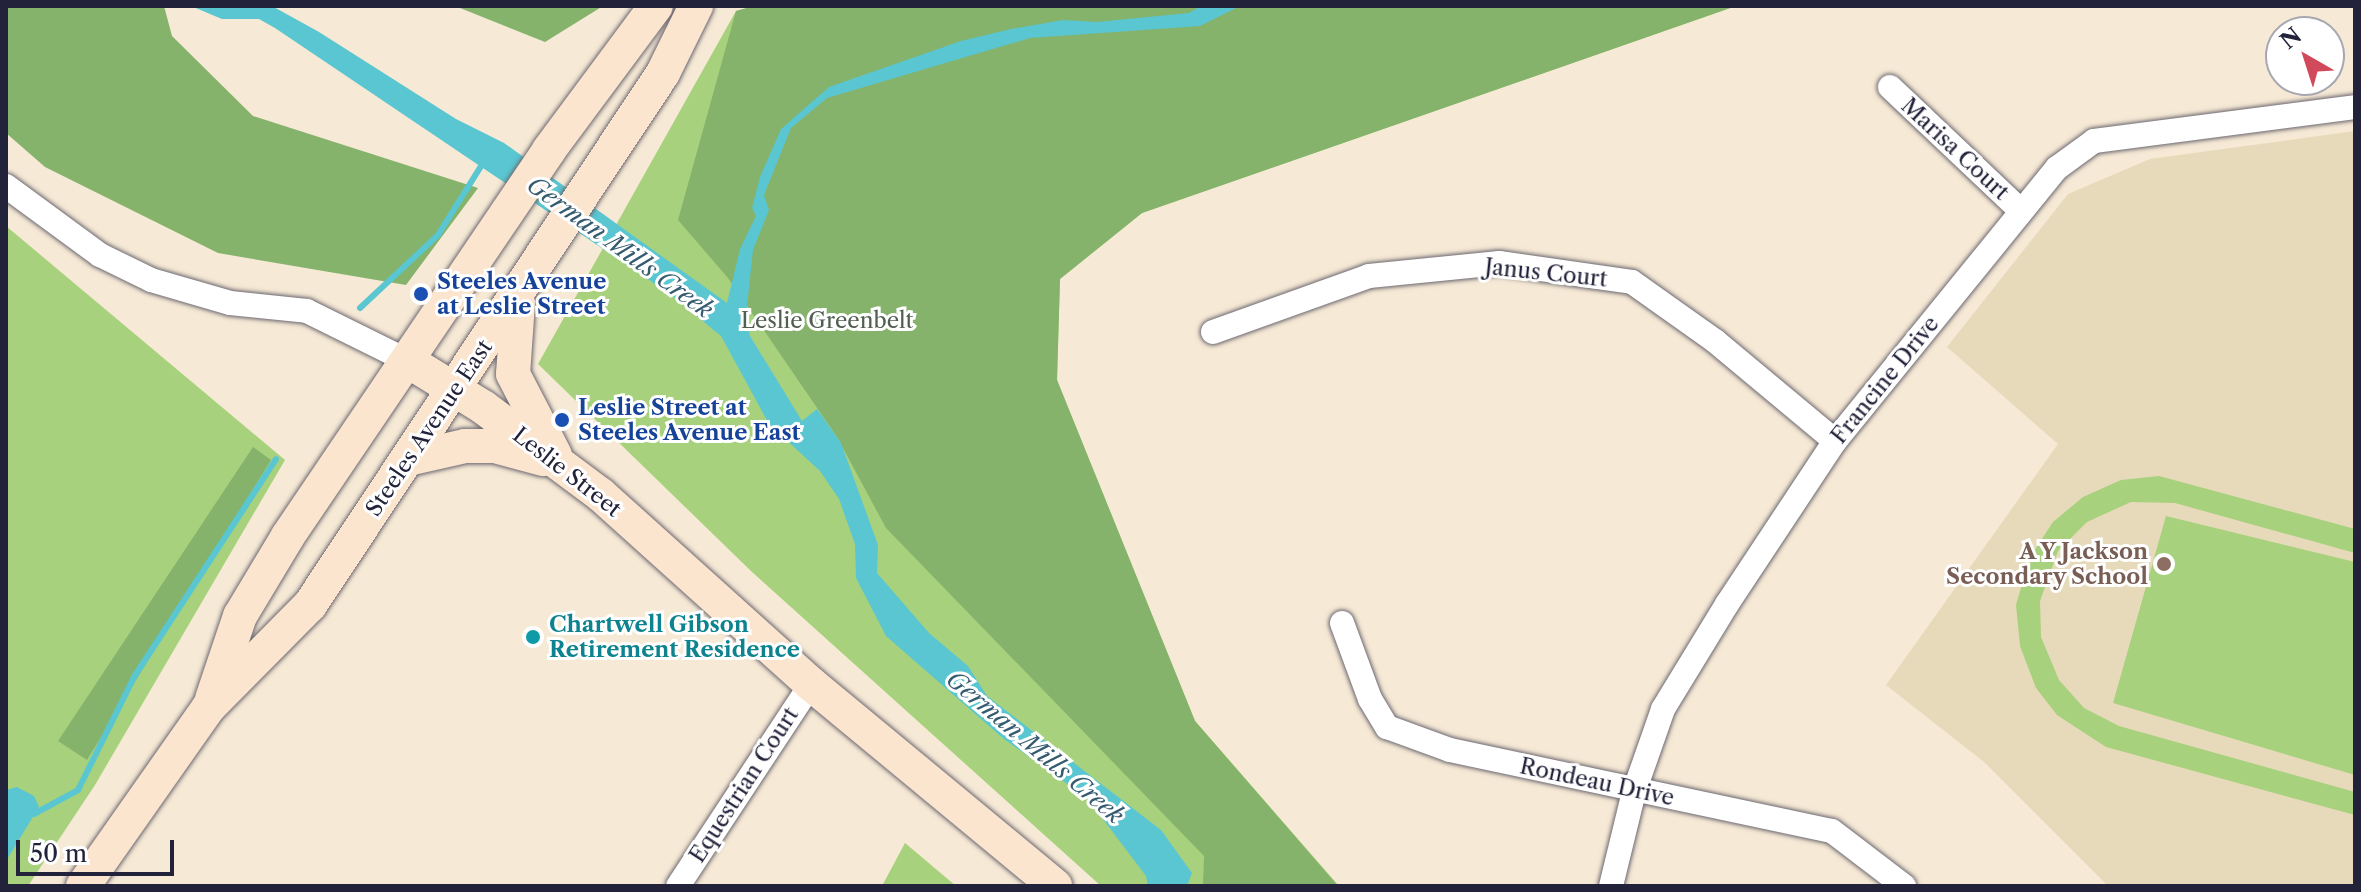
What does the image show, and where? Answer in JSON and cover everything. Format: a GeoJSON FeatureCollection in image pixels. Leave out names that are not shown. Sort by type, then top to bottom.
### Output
{"type":"FeatureCollection","features":[{"type":"Feature","properties":{"kind":"main road","name":"Steeles Avenue East"},"geometry":{"type":"LineString","coordinates":[[209,707],[240,616],[259,583],[549,150],[656,6]]}},
{"type":"Feature","properties":{"kind":"main road","name":"Steeles Avenue East"},"geometry":{"type":"LineString","coordinates":[[83,886],[209,707],[310,605],[685,38],[696,6]]}},
{"type":"Feature","properties":{"kind":"main road"},"geometry":{"type":"LineString","coordinates":[[520,291],[513,374],[559,463]]}},
{"type":"Feature","properties":{"kind":"main road","name":"Leslie Street"},"geometry":{"type":"LineString","coordinates":[[408,361],[559,463],[811,684],[1055,886]]}},
{"type":"Feature","properties":{"kind":"main road"},"geometry":{"type":"LineString","coordinates":[[408,459],[465,446],[495,446],[559,463]]}},
{"type":"Feature","properties":{"kind":"street","name":"Marisa Court"},"geometry":{"type":"LineString","coordinates":[[1890,87],[2021,211]]}},
{"type":"Feature","properties":{"kind":"street","name":"Francine Drive"},"geometry":{"type":"LineString","coordinates":[[1611,886],[1634,792],[1663,709],[1835,441],[2057,168],[2094,141],[2355,107]]}},
{"type":"Feature","properties":{"kind":"street","name":"Leslie Street"},"geometry":{"type":"LineString","coordinates":[[6,186],[100,255],[151,280],[230,303],[307,311],[341,324],[408,361]]}},
{"type":"Feature","properties":{"kind":"street","name":"Janus Court"},"geometry":{"type":"LineString","coordinates":[[1213,332],[1369,276],[1499,263],[1632,282],[1715,341],[1835,441]]}},
{"type":"Feature","properties":{"kind":"street","name":"Rondeau Drive"},"geometry":{"type":"LineString","coordinates":[[1342,623],[1370,699],[1387,727],[1450,750],[1634,792],[1832,831],[1904,886]]}},
{"type":"Feature","properties":{"kind":"street","name":"Equestrian Court"},"geometry":{"type":"LineString","coordinates":[[678,886],[811,684]]}},
{"type":"Feature","properties":{"kind":"shaded area","name":"A Y Jackson Secondary School"},"geometry":{"type":"Polygon","coordinates":[[[2355,131],[2355,886],[2108,886],[1984,762],[1886,685],[2058,444],[1947,347],[2068,194],[2150,159],[2355,131]]]}},
{"type":"Feature","properties":{"kind":"green space"},"geometry":{"type":"Polygon","coordinates":[[[6,6],[164,6],[172,36],[253,116],[478,188],[406,285],[218,253],[45,167],[6,133],[6,6]]]}},
{"type":"Feature","properties":{"kind":"green space"},"geometry":{"type":"Polygon","coordinates":[[[455,6],[603,6],[545,42],[455,6]]]}},
{"type":"Feature","properties":{"kind":"green space","name":"Leslie Greenbelt"},"geometry":{"type":"Polygon","coordinates":[[[754,6],[1736,6],[1142,213],[1060,279],[1057,380],[1195,721],[1339,886],[1101,886],[752,572],[538,364],[736,11],[754,6]]]}},
{"type":"Feature","properties":{"kind":"green space","name":"Leslie Greenbelt"},"geometry":{"type":"Polygon","coordinates":[[[754,6],[1736,6],[1142,213],[1060,279],[1057,380],[1195,721],[1338,886],[1203,886],[1204,856],[886,528],[837,437],[728,278],[678,220],[736,11],[754,6]]]}},
{"type":"Feature","properties":{"kind":"green space"},"geometry":{"type":"Polygon","coordinates":[[[6,226],[285,460],[95,785],[28,886],[6,886],[6,226]]]}},
{"type":"Feature","properties":{"kind":"green space"},"geometry":{"type":"Polygon","coordinates":[[[253,447],[271,460],[87,760],[58,741],[253,447]]]}},
{"type":"Feature","properties":{"kind":"green space"},"geometry":{"type":"Polygon","coordinates":[[[2159,476],[2355,529],[2355,553],[2175,503],[2131,502],[2087,522],[2058,551],[2040,601],[2041,637],[2059,680],[2084,708],[2119,726],[2355,792],[2355,815],[2106,747],[2057,715],[2036,688],[2020,646],[2016,605],[2030,557],[2053,522],[2083,497],[2121,480],[2159,476]]]}},
{"type":"Feature","properties":{"kind":"green space"},"geometry":{"type":"Polygon","coordinates":[[[2166,516],[2355,562],[2355,775],[2113,703],[2166,516]]]}},
{"type":"Feature","properties":{"kind":"green space"},"geometry":{"type":"Polygon","coordinates":[[[905,843],[956,886],[882,886],[905,843]]]}},
{"type":"Feature","properties":{"kind":"water","name":"German Mills Creek"},"geometry":{"type":"Polygon","coordinates":[[[191,6],[272,6],[319,32],[456,119],[504,143],[727,303],[740,249],[756,216],[752,208],[760,177],[781,129],[829,87],[961,41],[1011,29],[1063,20],[1097,22],[1189,13],[1201,6],[1240,6],[1200,26],[1030,38],[827,98],[791,128],[764,195],[769,210],[753,250],[746,316],[750,336],[802,421],[817,409],[841,443],[878,545],[877,573],[929,633],[968,666],[987,696],[1161,830],[1192,873],[1187,886],[1148,886],[1146,876],[1087,798],[1004,739],[886,636],[856,578],[855,544],[839,499],[820,471],[769,424],[721,336],[670,294],[275,28],[259,19],[222,19],[191,6]]]}},
{"type":"Feature","properties":{"kind":"water"},"geometry":{"type":"Polygon","coordinates":[[[17,787],[34,796],[39,807],[6,861],[6,790],[17,787]]]}},
{"type":"Feature","properties":{"kind":"waterway"},"geometry":{"type":"LineString","coordinates":[[360,308],[438,235],[483,163]]}},
{"type":"Feature","properties":{"kind":"waterway"},"geometry":{"type":"LineString","coordinates":[[34,814],[78,790],[134,677],[276,459]]}},
{"type":"Feature","properties":{"kind":"place","name":"Steeles Avenue at Leslie Street"},"geometry":{"type":"Point","coordinates":[421,294]}},
{"type":"Feature","properties":{"kind":"place","name":"Leslie Street at Steeles Avenue East"},"geometry":{"type":"Point","coordinates":[562,420]}},
{"type":"Feature","properties":{"kind":"place","name":"A Y Jackson Secondary School"},"geometry":{"type":"Point","coordinates":[2164,564]}},
{"type":"Feature","properties":{"kind":"place","name":"Chartwell Gibson Retirement Residence"},"geometry":{"type":"Point","coordinates":[533,637]}}]}
